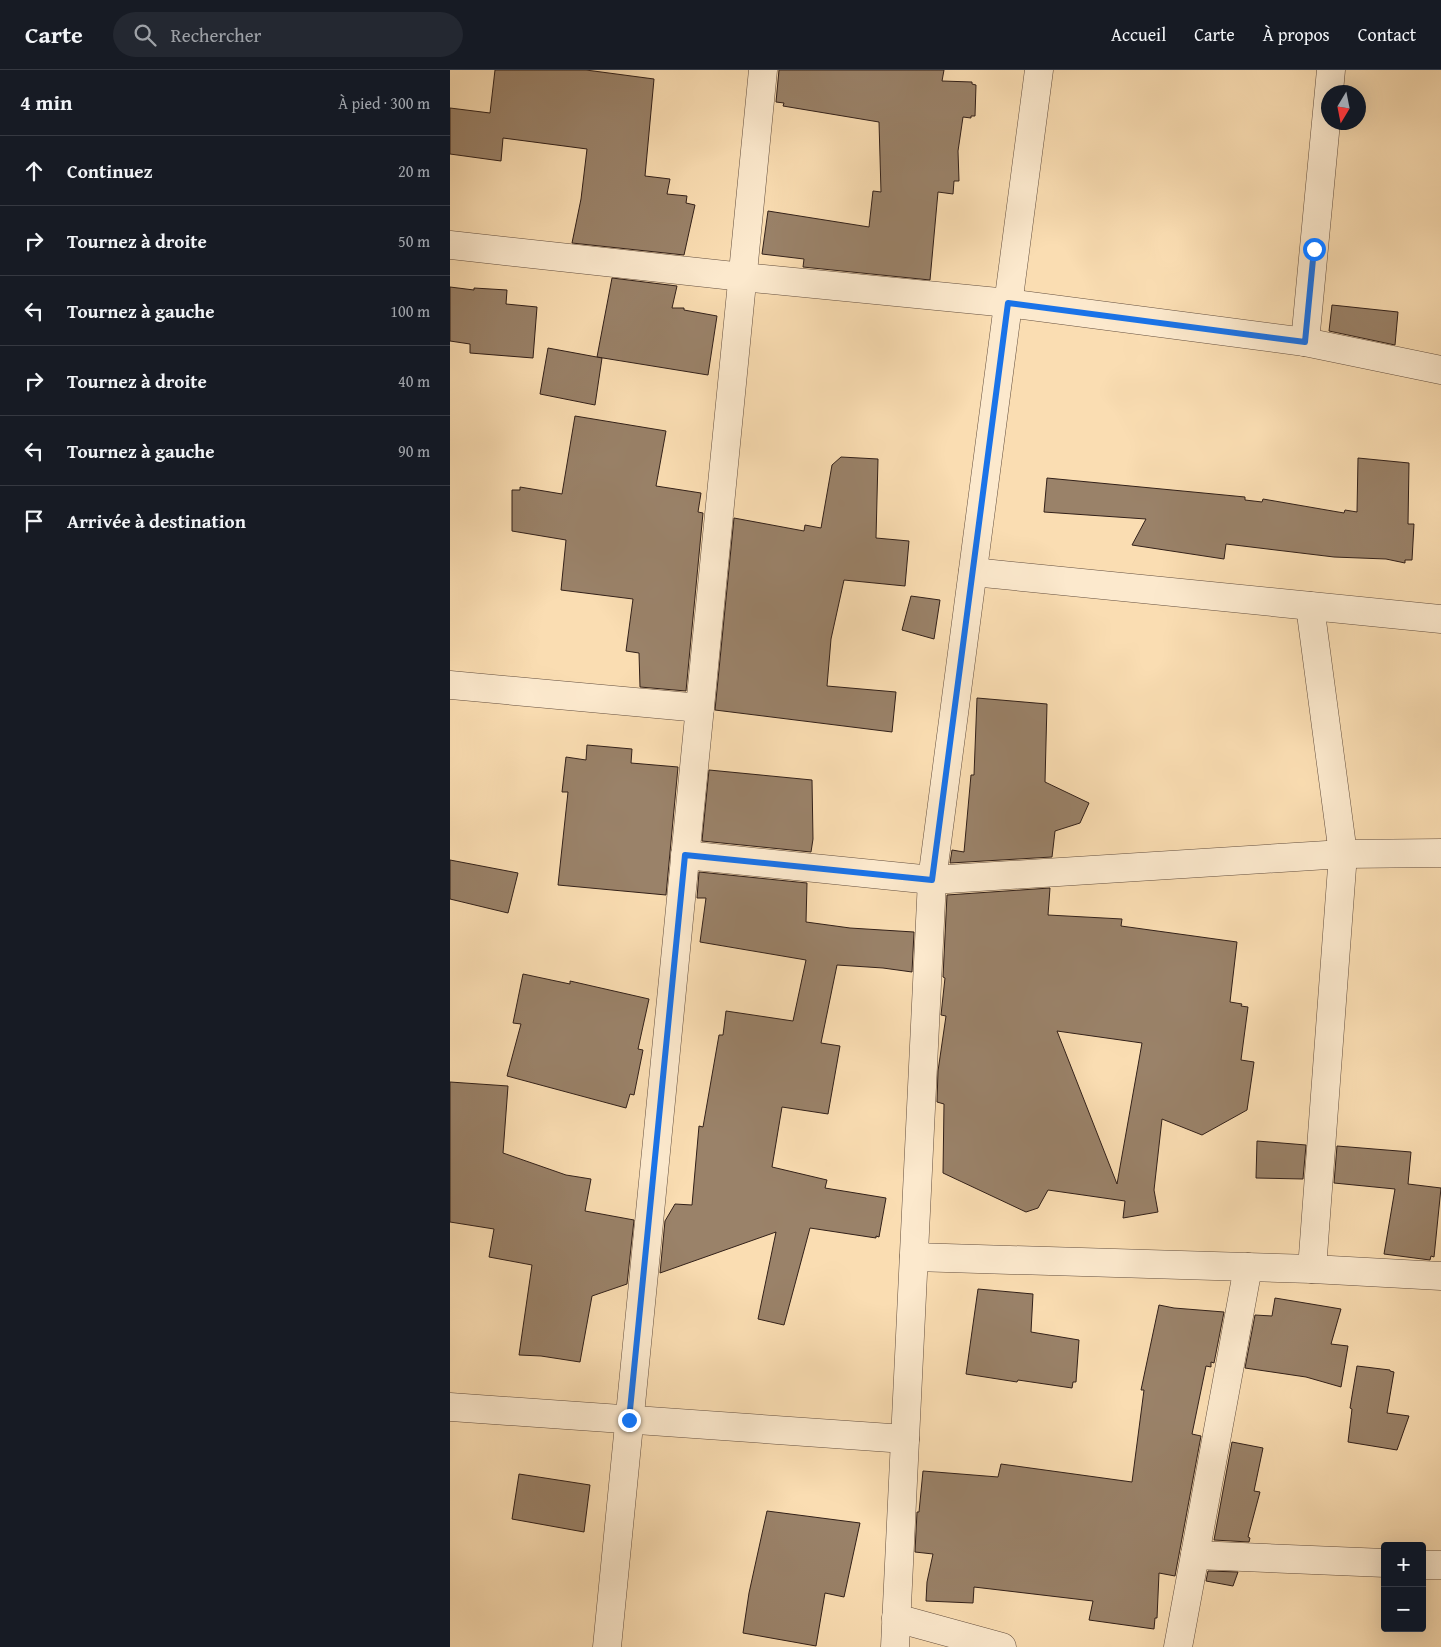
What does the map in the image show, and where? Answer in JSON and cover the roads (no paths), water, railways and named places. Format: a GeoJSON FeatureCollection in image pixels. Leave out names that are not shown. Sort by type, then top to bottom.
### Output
{"type":"FeatureCollection","features":[{"type":"Feature","properties":{"kind":"street"},"geometry":{"type":"LineString","coordinates":[[607,1647],[763,70]]}},
{"type":"Feature","properties":{"kind":"street"},"geometry":{"type":"LineString","coordinates":[[895,1647],[932,880],[1039,70]]}},
{"type":"Feature","properties":{"kind":"street"},"geometry":{"type":"LineString","coordinates":[[1305,342],[1330,70]]}},
{"type":"Feature","properties":{"kind":"street"},"geometry":{"type":"LineString","coordinates":[[450,245],[743,277],[1008,303],[1305,342],[1441,370]]}},
{"type":"Feature","properties":{"kind":"street"},"geometry":{"type":"LineString","coordinates":[[973,572],[1441,619]]}},
{"type":"Feature","properties":{"kind":"street"},"geometry":{"type":"LineString","coordinates":[[1310,606],[1343,854],[1312,1269]]}},
{"type":"Feature","properties":{"kind":"street"},"geometry":{"type":"LineString","coordinates":[[450,686],[700,708]]}},
{"type":"Feature","properties":{"kind":"street"},"geometry":{"type":"LineString","coordinates":[[685,855],[932,880],[1343,854],[1441,853]]}},
{"type":"Feature","properties":{"kind":"street"},"geometry":{"type":"LineString","coordinates":[[914,1257],[1312,1269],[1441,1276]]}},
{"type":"Feature","properties":{"kind":"street"},"geometry":{"type":"LineString","coordinates":[[1178,1647],[1248,1267]]}},
{"type":"Feature","properties":{"kind":"street"},"geometry":{"type":"LineString","coordinates":[[450,1408],[905,1439]]}},
{"type":"Feature","properties":{"kind":"street"},"geometry":{"type":"LineString","coordinates":[[1195,1555],[1381,1563]]}},
{"type":"Feature","properties":{"kind":"street"},"geometry":{"type":"LineString","coordinates":[[1426,1565],[1441,1565]]}},
{"type":"Feature","properties":{"kind":"street"},"geometry":{"type":"LineString","coordinates":[[896,1618],[1002,1647]]}}]}
